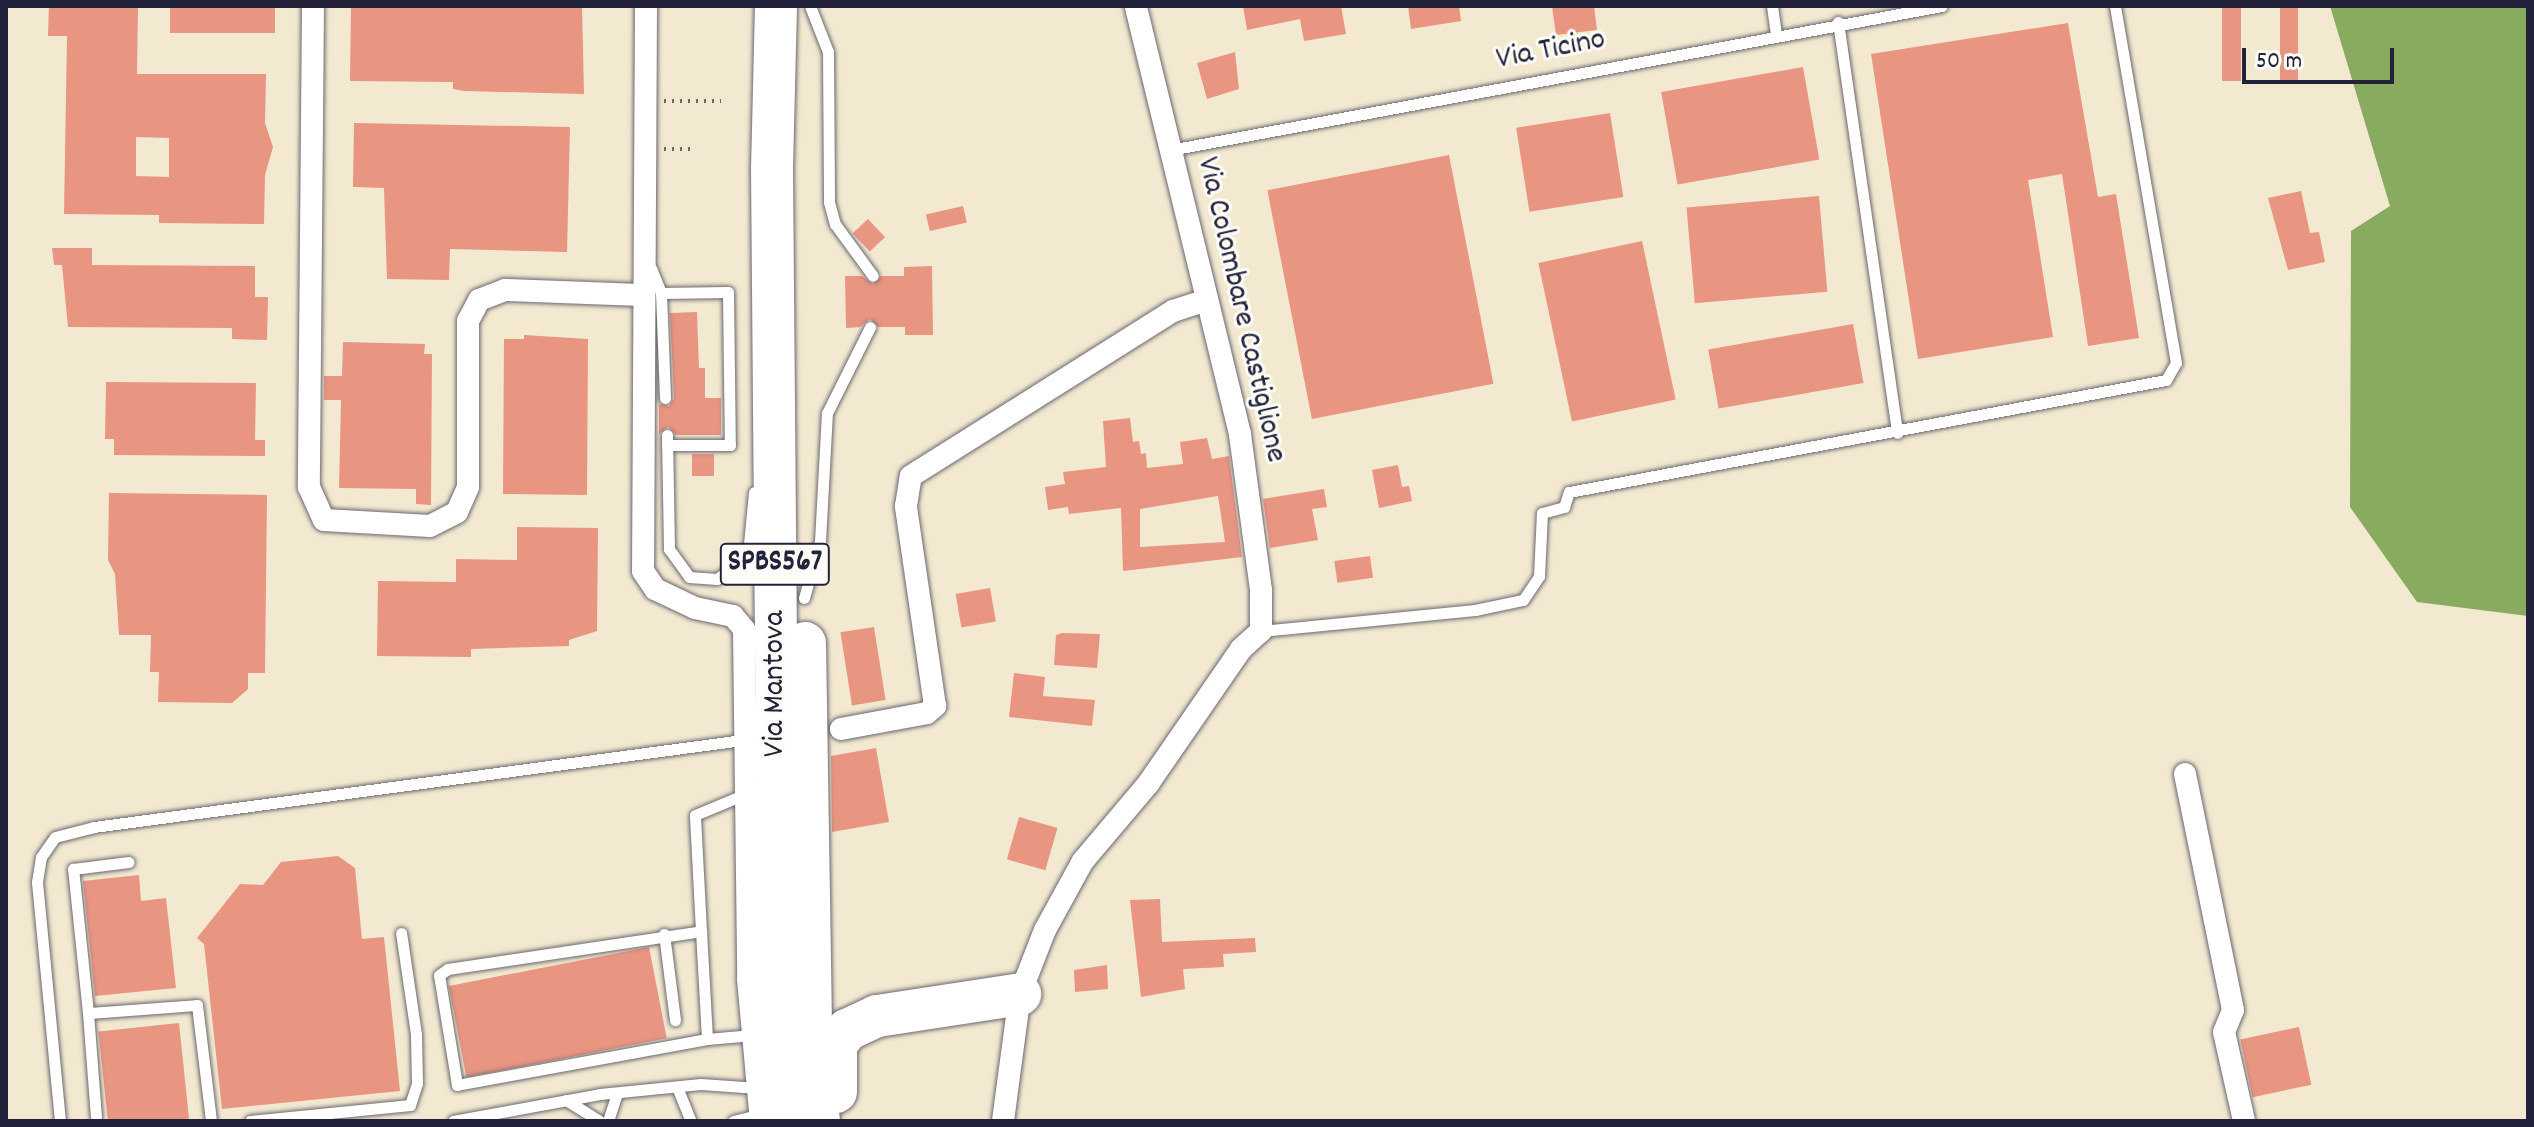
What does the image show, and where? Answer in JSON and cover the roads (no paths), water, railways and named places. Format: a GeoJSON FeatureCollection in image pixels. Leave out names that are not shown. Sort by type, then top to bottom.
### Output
{"type":"FeatureCollection","features":[{"type":"Feature","properties":{"kind":"highway","name":"Via Mantova"},"geometry":{"type":"LineString","coordinates":[[770,1119],[779,1003],[773,317],[776,6]]}},
{"type":"Feature","properties":{"kind":"highway","name":"Via Mantova"},"geometry":{"type":"LineString","coordinates":[[804,6],[804,598],[812,1067],[819,1121]]}},
{"type":"Feature","properties":{"kind":"highway"},"geometry":{"type":"LineString","coordinates":[[811,919],[827,992],[854,1012],[877,1016]]}},
{"type":"Feature","properties":{"kind":"highway"},"geometry":{"type":"LineString","coordinates":[[838,1121],[836,1045],[847,1030],[877,1016],[1020,994]]}},
{"type":"Feature","properties":{"kind":"street"},"geometry":{"type":"LineString","coordinates":[[313,6],[309,487],[324,520],[430,526],[457,512],[468,487],[468,321],[479,300],[505,290],[652,294]]}},
{"type":"Feature","properties":{"kind":"street"},"geometry":{"type":"LineString","coordinates":[[646,6],[645,253],[652,294],[643,571],[647,582],[673,599],[740,620],[743,795],[753,1035],[758,1088],[770,1119]]}},
{"type":"Feature","properties":{"kind":"street","name":"Via Colombare Castiglione"},"geometry":{"type":"LineString","coordinates":[[1136,6],[1248,478],[1261,631]]}},
{"type":"Feature","properties":{"kind":"street"},"geometry":{"type":"LineString","coordinates":[[841,729],[927,713],[935,706],[906,506],[911,476],[1173,311],[1207,300]]}},
{"type":"Feature","properties":{"kind":"street"},"geometry":{"type":"LineString","coordinates":[[1003,1121],[1020,994],[1045,930],[1083,861],[1148,784],[1241,649],[1261,631]]}},
{"type":"Feature","properties":{"kind":"street"},"geometry":{"type":"LineString","coordinates":[[2185,774],[2233,1010],[2224,1032],[2244,1121]]}},
{"type":"Feature","properties":{"kind":"lane"},"geometry":{"type":"LineString","coordinates":[[810,6],[828,52],[829,202],[835,224],[873,276]]}},
{"type":"Feature","properties":{"kind":"lane"},"geometry":{"type":"LineString","coordinates":[[1772,6],[1776,35]]}},
{"type":"Feature","properties":{"kind":"lane","name":"Via Ticino"},"geometry":{"type":"LineString","coordinates":[[1169,150],[1838,22],[1942,6]]}},
{"type":"Feature","properties":{"kind":"lane"},"geometry":{"type":"LineString","coordinates":[[1261,631],[1475,610],[1523,600],[1539,576],[1542,513],[1564,507],[1569,492],[1897,433],[2166,380],[2176,363],[2115,6]]}},
{"type":"Feature","properties":{"kind":"lane"},"geometry":{"type":"LineString","coordinates":[[1838,22],[1897,433]]}},
{"type":"Feature","properties":{"kind":"lane"},"geometry":{"type":"LineString","coordinates":[[665,398],[652,294],[728,292],[730,445],[667,440],[669,549],[689,577],[717,579],[741,560],[751,533],[755,479]]}},
{"type":"Feature","properties":{"kind":"lane"},"geometry":{"type":"LineString","coordinates":[[760,394],[773,317]]}},
{"type":"Feature","properties":{"kind":"lane"},"geometry":{"type":"LineString","coordinates":[[804,598],[820,541],[827,413],[870,327]]}},
{"type":"Feature","properties":{"kind":"lane"},"geometry":{"type":"LineString","coordinates":[[60,1121],[37,882],[41,857],[55,837],[120,823],[743,740]]}},
{"type":"Feature","properties":{"kind":"lane"},"geometry":{"type":"LineString","coordinates":[[707,1039],[695,815],[743,795]]}},
{"type":"Feature","properties":{"kind":"lane"},"geometry":{"type":"LineString","coordinates":[[96,1117],[73,869],[129,862]]}},
{"type":"Feature","properties":{"kind":"lane"},"geometry":{"type":"LineString","coordinates":[[701,931],[664,934],[448,969],[439,975],[457,1085],[707,1039],[753,1035]]}},
{"type":"Feature","properties":{"kind":"lane"},"geometry":{"type":"LineString","coordinates":[[250,1121],[410,1105],[417,1083],[416,1034],[401,933]]}},
{"type":"Feature","properties":{"kind":"lane"},"geometry":{"type":"LineString","coordinates":[[664,934],[675,1020]]}},
{"type":"Feature","properties":{"kind":"lane"},"geometry":{"type":"LineString","coordinates":[[88,1013],[197,1005],[211,1121]]}},
{"type":"Feature","properties":{"kind":"lane"},"geometry":{"type":"LineString","coordinates":[[453,1121],[566,1099],[617,1093],[677,1087],[758,1088]]}},
{"type":"Feature","properties":{"kind":"lane"},"geometry":{"type":"LineString","coordinates":[[677,1087],[691,1121]]}},
{"type":"Feature","properties":{"kind":"lane"},"geometry":{"type":"LineString","coordinates":[[608,1121],[617,1093]]}},
{"type":"Feature","properties":{"kind":"lane"},"geometry":{"type":"LineString","coordinates":[[566,1099],[599,1121]]}},
{"type":"Feature","properties":{"kind":"lane"},"geometry":{"type":"LineString","coordinates":[[733,1121],[770,1119]]}}]}
